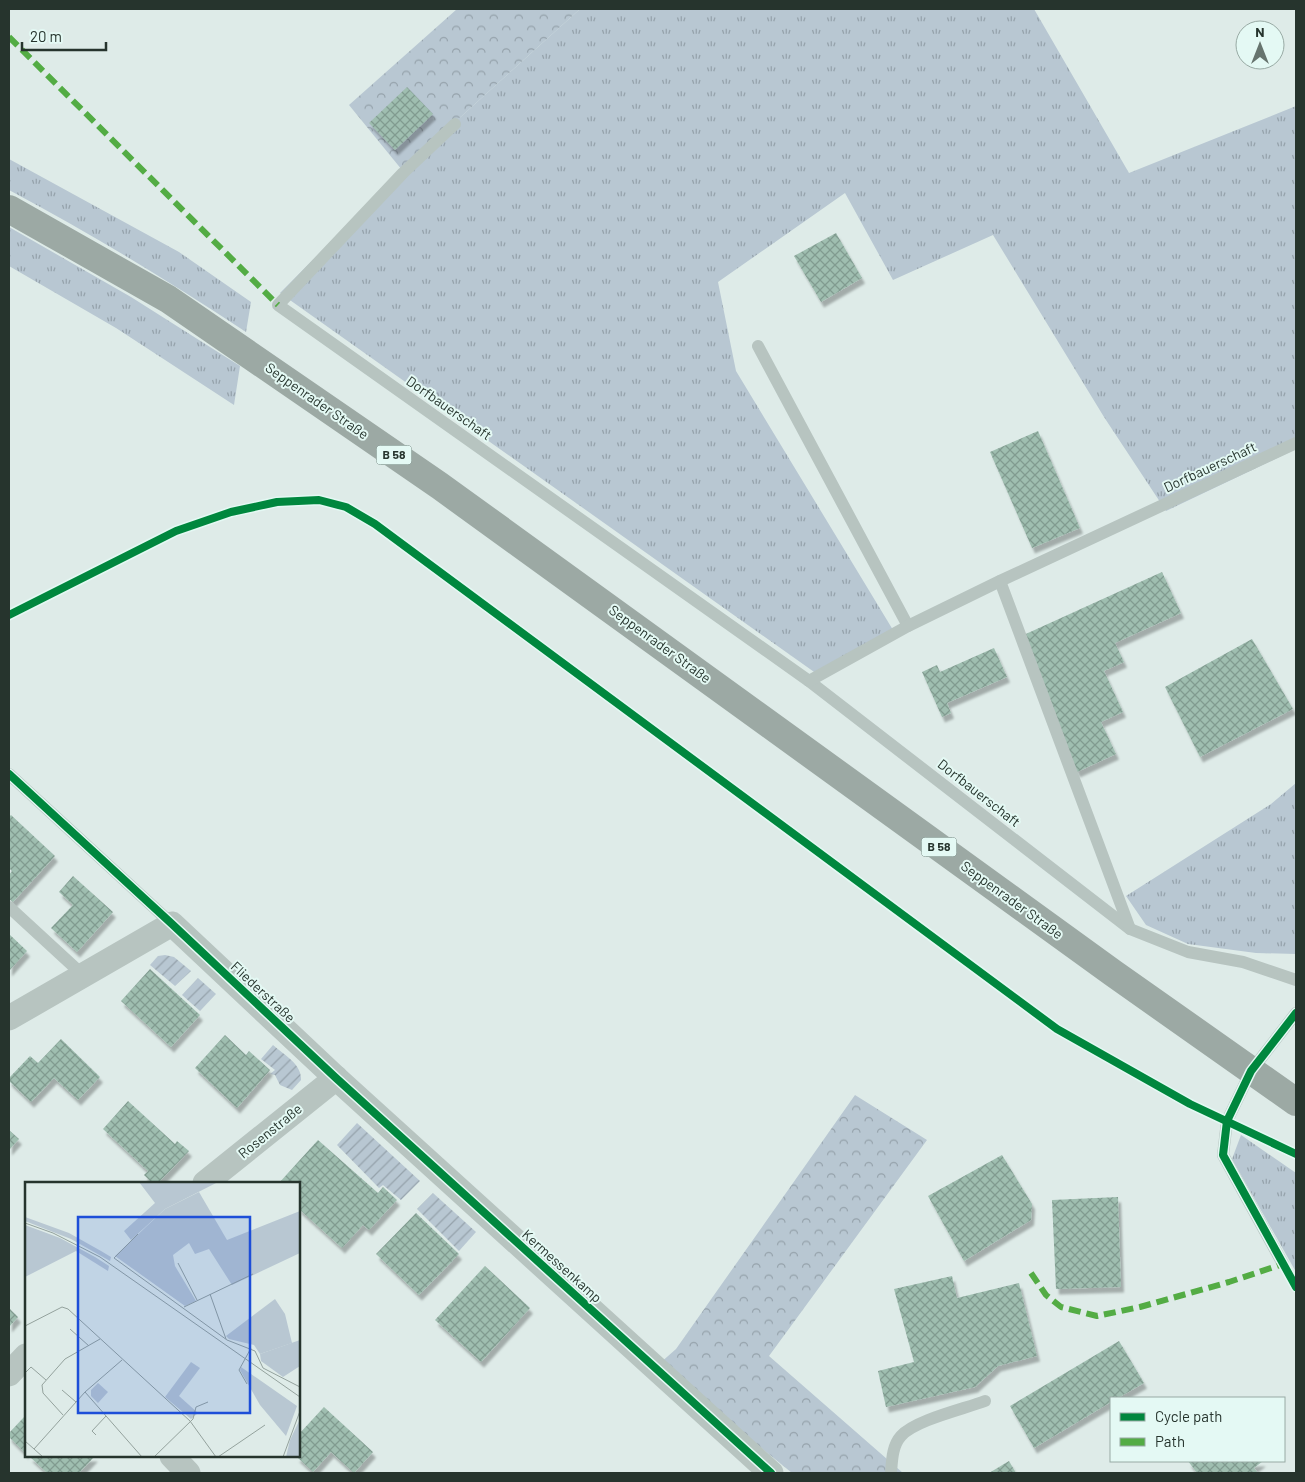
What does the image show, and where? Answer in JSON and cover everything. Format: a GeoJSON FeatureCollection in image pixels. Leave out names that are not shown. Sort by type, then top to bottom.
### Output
{"type":"FeatureCollection","features":[{"type":"Feature","properties":{"kind":"main road","name":"Seppenrader Straße"},"geometry":{"type":"LineString","coordinates":[[9,209],[168,299],[432,480],[1296,1102]]}},
{"type":"Feature","properties":{"kind":"street"},"geometry":{"type":"LineString","coordinates":[[9,1018],[172,924]]}},
{"type":"Feature","properties":{"kind":"street","name":"Fliederstraße"},"geometry":{"type":"LineString","coordinates":[[172,924],[336,1078]]}},
{"type":"Feature","properties":{"kind":"street","name":"Rosenstraße"},"geometry":{"type":"LineString","coordinates":[[206,1182],[336,1078]]}},
{"type":"Feature","properties":{"kind":"street","name":"Kermessenkamp"},"geometry":{"type":"LineString","coordinates":[[336,1078],[771,1473]]}},
{"type":"Feature","properties":{"kind":"street"},"geometry":{"type":"LineString","coordinates":[[9,1374],[25,1357]]}},
{"type":"Feature","properties":{"kind":"street"},"geometry":{"type":"LineString","coordinates":[[173,1457],[188,1473]]}},
{"type":"Feature","properties":{"kind":"lane","name":"Dorfbauerschaft"},"geometry":{"type":"LineString","coordinates":[[455,124],[403,173],[278,305],[809,681],[1130,929],[1188,952],[1244,962],[1296,980]]}},
{"type":"Feature","properties":{"kind":"lane"},"geometry":{"type":"LineString","coordinates":[[758,346],[908,626]]}},
{"type":"Feature","properties":{"kind":"lane","name":"Dorfbauerschaft"},"geometry":{"type":"LineString","coordinates":[[809,681],[908,626],[1000,580],[1296,443]]}},
{"type":"Feature","properties":{"kind":"lane"},"geometry":{"type":"LineString","coordinates":[[1000,580],[1130,929]]}},
{"type":"Feature","properties":{"kind":"lane"},"geometry":{"type":"LineString","coordinates":[[9,774],[172,924]]}},
{"type":"Feature","properties":{"kind":"lane"},"geometry":{"type":"LineString","coordinates":[[9,906],[84,976]]}},
{"type":"Feature","properties":{"kind":"lane"},"geometry":{"type":"LineString","coordinates":[[1283,1264],[1223,1156],[1227,1121],[1251,1071],[1296,1012]]}},
{"type":"Feature","properties":{"kind":"lane"},"geometry":{"type":"LineString","coordinates":[[891,1473],[894,1447],[901,1436],[913,1427],[985,1401]]}},
{"type":"Feature","properties":{"kind":"green space"},"geometry":{"type":"Polygon","coordinates":[[[457,9],[580,9],[402,170],[349,105],[457,9]]]}},
{"type":"Feature","properties":{"kind":"green space"},"geometry":{"type":"Polygon","coordinates":[[[580,9],[1034,9],[1129,173],[1296,106],[1296,449],[1166,511],[1104,417],[993,235],[893,280],[845,193],[718,282],[736,371],[893,630],[817,674],[280,293],[402,170],[580,9]]]}},
{"type":"Feature","properties":{"kind":"green space"},"geometry":{"type":"Polygon","coordinates":[[[9,159],[179,252],[251,302],[246,332],[129,258],[9,190],[9,159]]]}},
{"type":"Feature","properties":{"kind":"green space"},"geometry":{"type":"Polygon","coordinates":[[[9,227],[131,297],[240,366],[234,405],[116,328],[9,266],[9,227]]]}},
{"type":"Feature","properties":{"kind":"green space"},"geometry":{"type":"Polygon","coordinates":[[[1296,783],[1296,954],[1256,953],[1188,944],[1146,925],[1126,896],[1271,804],[1296,783]]]}},
{"type":"Feature","properties":{"kind":"green space"},"geometry":{"type":"Polygon","coordinates":[[[158,956],[174,957],[191,971],[175,986],[150,965],[158,956]]]}},
{"type":"Feature","properties":{"kind":"green space"},"geometry":{"type":"Polygon","coordinates":[[[198,978],[216,994],[200,1011],[182,995],[198,978]]]}},
{"type":"Feature","properties":{"kind":"green space"},"geometry":{"type":"Polygon","coordinates":[[[273,1045],[299,1069],[301,1080],[292,1090],[280,1085],[275,1075],[270,1074],[275,1070],[261,1059],[273,1045]]]}},
{"type":"Feature","properties":{"kind":"green space"},"geometry":{"type":"Polygon","coordinates":[[[855,1095],[927,1140],[769,1356],[903,1473],[792,1473],[659,1364],[676,1349],[855,1095]]]}},
{"type":"Feature","properties":{"kind":"green space"},"geometry":{"type":"Polygon","coordinates":[[[357,1123],[420,1181],[401,1200],[383,1185],[379,1188],[337,1145],[357,1123]]]}},
{"type":"Feature","properties":{"kind":"green space"},"geometry":{"type":"Polygon","coordinates":[[[1241,1135],[1296,1173],[1296,1272],[1232,1159],[1241,1135]]]}},
{"type":"Feature","properties":{"kind":"green space"},"geometry":{"type":"Polygon","coordinates":[[[433,1193],[476,1232],[459,1251],[417,1209],[433,1193]]]}},
{"type":"Feature","properties":{"kind":"building"},"geometry":{"type":"Polygon","coordinates":[[[407,87],[433,114],[395,150],[369,123],[407,87]]]}},
{"type":"Feature","properties":{"kind":"building"},"geometry":{"type":"Polygon","coordinates":[[[836,233],[862,278],[821,302],[794,256],[836,233]]]}},
{"type":"Feature","properties":{"kind":"building"},"geometry":{"type":"Polygon","coordinates":[[[1038,431],[1080,528],[1032,548],[990,452],[1038,431]]]}},
{"type":"Feature","properties":{"kind":"building"},"geometry":{"type":"Polygon","coordinates":[[[1162,572],[1181,613],[1115,643],[1124,662],[1104,671],[1123,712],[1101,722],[1116,754],[1077,772],[1017,638],[1162,572]]]}},
{"type":"Feature","properties":{"kind":"building"},"geometry":{"type":"Polygon","coordinates":[[[1252,639],[1293,709],[1200,757],[1165,687],[1252,639]]]}},
{"type":"Feature","properties":{"kind":"building"},"geometry":{"type":"Polygon","coordinates":[[[994,648],[1007,677],[947,703],[951,713],[942,717],[922,672],[937,665],[940,672],[994,648]]]}},
{"type":"Feature","properties":{"kind":"building"},"geometry":{"type":"Polygon","coordinates":[[[11,815],[55,856],[13,902],[9,899],[9,875],[12,871],[9,868],[9,817],[11,815]]]}},
{"type":"Feature","properties":{"kind":"building"},"geometry":{"type":"Polygon","coordinates":[[[73,876],[113,912],[77,952],[51,928],[73,905],[59,892],[73,876]]]}},
{"type":"Feature","properties":{"kind":"building"},"geometry":{"type":"Polygon","coordinates":[[[9,934],[27,951],[9,971],[9,934]]]}},
{"type":"Feature","properties":{"kind":"building"},"geometry":{"type":"Polygon","coordinates":[[[150,969],[200,1015],[171,1047],[121,1001],[150,969]]]}},
{"type":"Feature","properties":{"kind":"building"},"geometry":{"type":"Polygon","coordinates":[[[225,1035],[246,1055],[249,1051],[270,1070],[237,1108],[195,1068],[225,1035]]]}},
{"type":"Feature","properties":{"kind":"building"},"geometry":{"type":"Polygon","coordinates":[[[61,1039],[100,1077],[78,1100],[54,1078],[31,1102],[9,1081],[9,1078],[30,1056],[38,1063],[61,1039]]]}},
{"type":"Feature","properties":{"kind":"building"},"geometry":{"type":"Polygon","coordinates":[[[128,1101],[175,1144],[177,1141],[189,1151],[159,1182],[151,1182],[144,1175],[148,1171],[103,1129],[128,1101]]]}},
{"type":"Feature","properties":{"kind":"building"},"geometry":{"type":"Polygon","coordinates":[[[9,1130],[19,1139],[9,1150],[9,1130]]]}},
{"type":"Feature","properties":{"kind":"building"},"geometry":{"type":"Polygon","coordinates":[[[318,1140],[378,1193],[383,1187],[397,1200],[369,1230],[363,1225],[342,1248],[300,1210],[300,1182],[280,1182],[318,1140]]]}},
{"type":"Feature","properties":{"kind":"building"},"geometry":{"type":"Polygon","coordinates":[[[1002,1155],[1032,1204],[1031,1220],[964,1261],[928,1196],[1002,1155]]]}},
{"type":"Feature","properties":{"kind":"building"},"geometry":{"type":"Polygon","coordinates":[[[1118,1197],[1121,1287],[1056,1289],[1052,1200],[1118,1197]]]}},
{"type":"Feature","properties":{"kind":"building"},"geometry":{"type":"Polygon","coordinates":[[[416,1213],[459,1254],[419,1295],[376,1254],[416,1213]]]}},
{"type":"Feature","properties":{"kind":"building"},"geometry":{"type":"Polygon","coordinates":[[[485,1266],[530,1308],[481,1362],[435,1320],[485,1266]]]}},
{"type":"Feature","properties":{"kind":"building"},"geometry":{"type":"Polygon","coordinates":[[[952,1276],[957,1298],[1019,1283],[1037,1356],[998,1366],[975,1387],[886,1407],[878,1371],[914,1362],[894,1289],[952,1276]]]}},
{"type":"Feature","properties":{"kind":"building"},"geometry":{"type":"Polygon","coordinates":[[[9,1308],[18,1317],[9,1327],[9,1308]]]}},
{"type":"Feature","properties":{"kind":"building"},"geometry":{"type":"Polygon","coordinates":[[[1119,1341],[1144,1383],[1120,1397],[1110,1397],[1110,1403],[1034,1448],[1010,1406],[1119,1341]]]}},
{"type":"Feature","properties":{"kind":"building"},"geometry":{"type":"Polygon","coordinates":[[[324,1407],[373,1452],[354,1473],[331,1452],[313,1472],[297,1457],[300,1457],[300,1433],[324,1407]]]}},
{"type":"Feature","properties":{"kind":"building"},"geometry":{"type":"Polygon","coordinates":[[[25,1416],[25,1453],[9,1437],[9,1433],[25,1416]]]}},
{"type":"Feature","properties":{"kind":"building"},"geometry":{"type":"Polygon","coordinates":[[[30,1457],[94,1457],[79,1473],[47,1473],[30,1457]]]}},
{"type":"Feature","properties":{"kind":"building"},"geometry":{"type":"Polygon","coordinates":[[[1009,1461],[1016,1473],[989,1473],[1009,1461]]]}},
{"type":"Feature","properties":{"kind":"building"},"geometry":{"type":"Polygon","coordinates":[[[1189,1462],[1262,1462],[1254,1468],[1258,1473],[1197,1473],[1189,1462]]]}},
{"type":"Feature","properties":{"kind":"marked path"},"geometry":{"type":"LineString","coordinates":[[9,37],[278,305]]}},
{"type":"Feature","properties":{"kind":"marked path"},"geometry":{"type":"LineString","coordinates":[[1031,1273],[1046,1295],[1061,1307],[1097,1316],[1140,1307],[1229,1282],[1283,1264],[1285,1267]]}},
{"type":"Feature","properties":{"kind":"cycle path"},"geometry":{"type":"LineString","coordinates":[[9,615],[176,531],[231,512],[277,502],[319,500],[346,507],[375,524],[1057,1029],[1190,1104],[1296,1154]]}},
{"type":"Feature","properties":{"kind":"cycle path"},"geometry":{"type":"LineString","coordinates":[[9,774],[336,1078],[771,1473]]}},
{"type":"Feature","properties":{"kind":"cycle path"},"geometry":{"type":"LineString","coordinates":[[1296,1013],[1251,1071],[1227,1121],[1223,1155],[1296,1287]]}}]}
